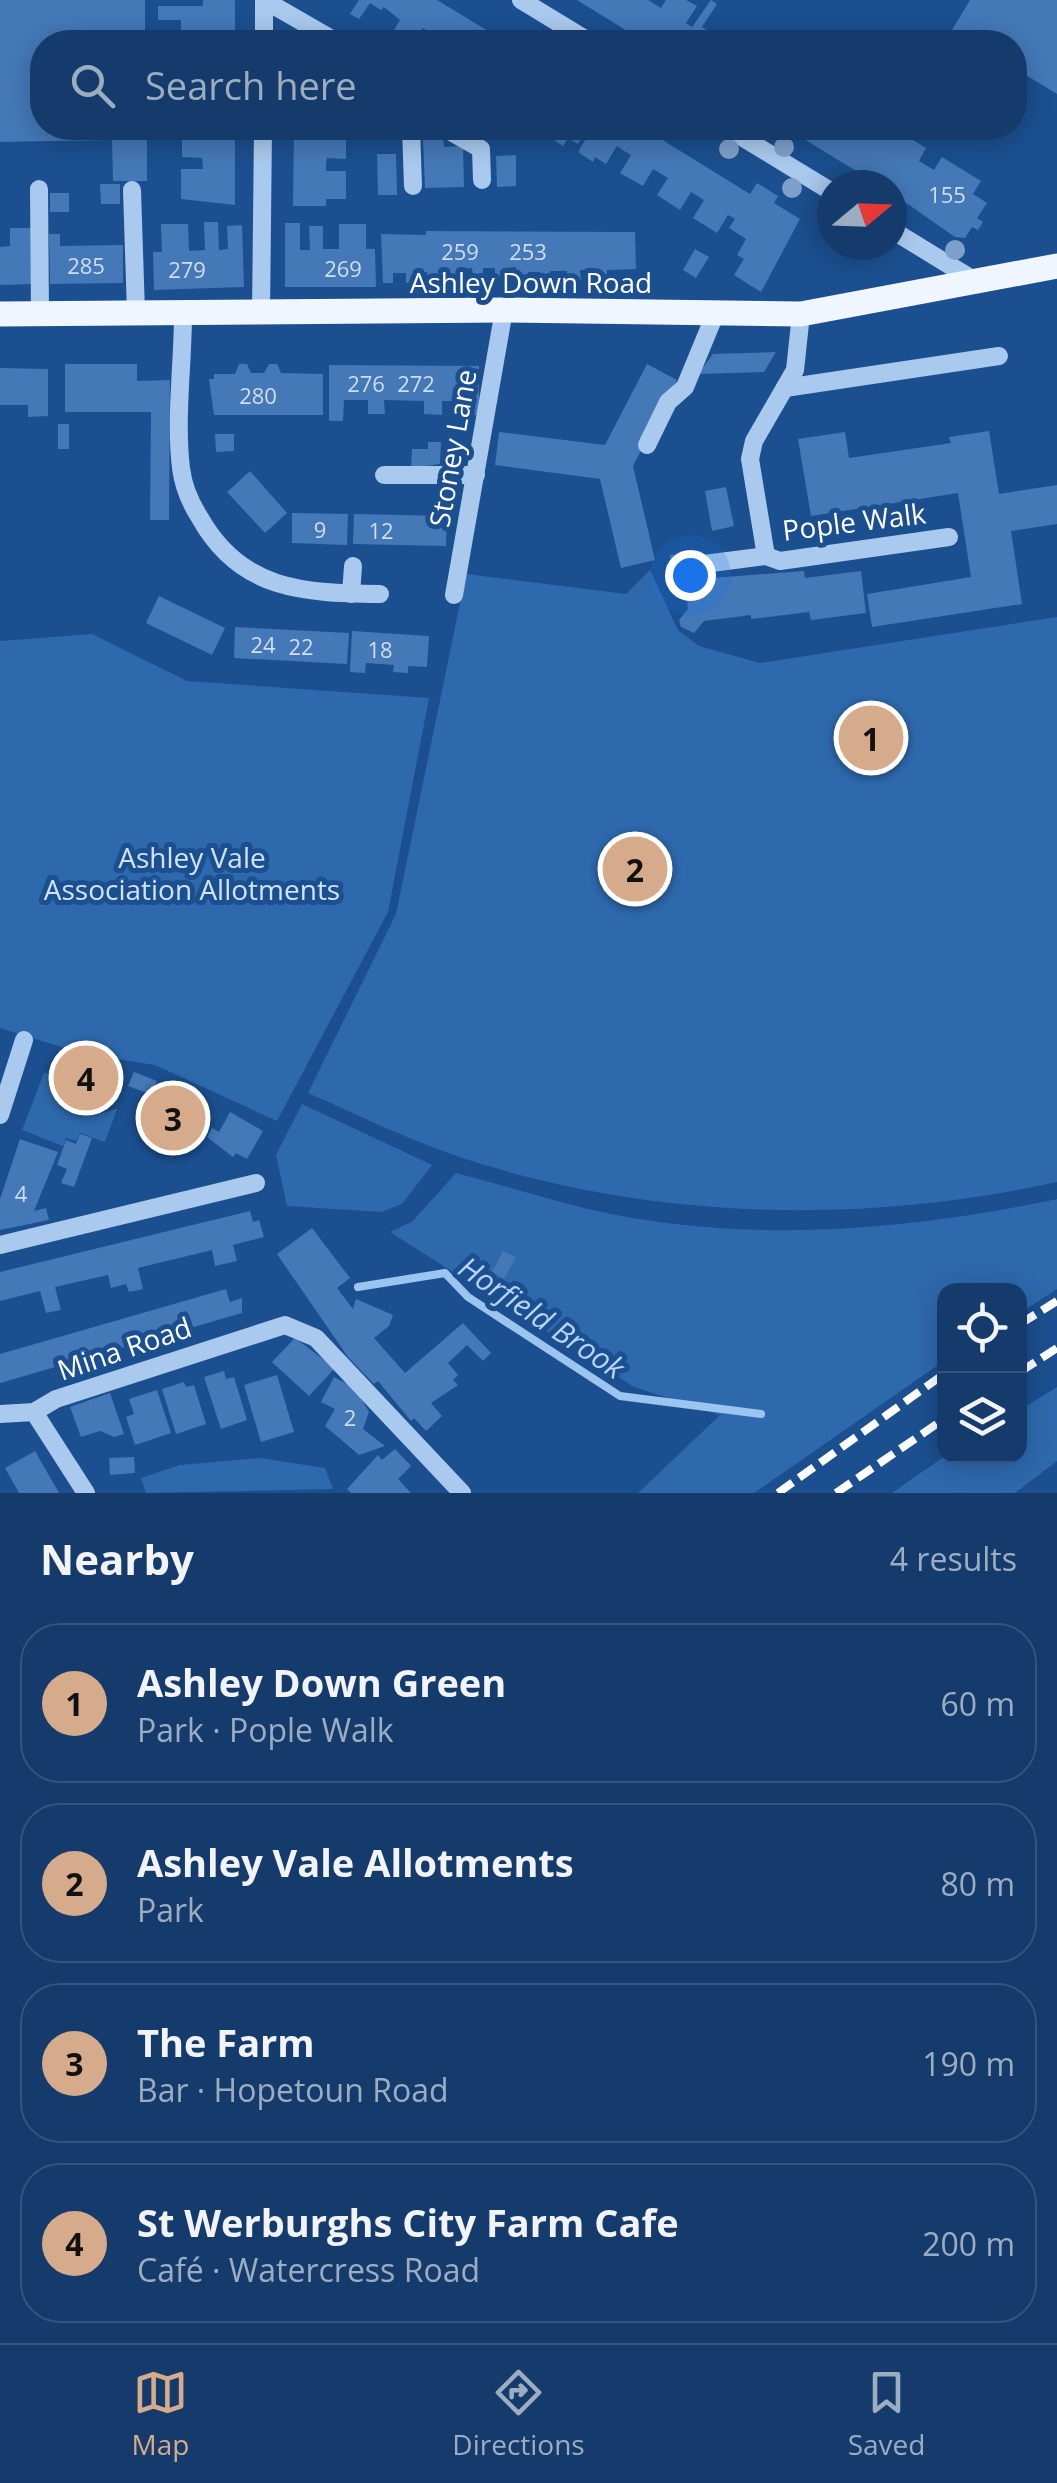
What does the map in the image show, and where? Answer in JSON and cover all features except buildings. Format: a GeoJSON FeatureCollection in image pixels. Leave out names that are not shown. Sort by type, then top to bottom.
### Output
{"type":"FeatureCollection","features":[{"type":"Feature","properties":{"kind":"main road","name":"Ashley Down Road"},"geometry":{"type":"LineString","coordinates":[[0,314],[504,310],[800,314],[1057,266]]}},
{"type":"Feature","properties":{"kind":"street"},"geometry":{"type":"LineString","coordinates":[[264,30],[264,0],[316,30]]}},
{"type":"Feature","properties":{"kind":"street"},"geometry":{"type":"LineString","coordinates":[[521,0],[570,30]]}},
{"type":"Feature","properties":{"kind":"street"},"geometry":{"type":"LineString","coordinates":[[261,314],[263,140]]}},
{"type":"Feature","properties":{"kind":"street"},"geometry":{"type":"LineString","coordinates":[[411,140],[412,186]]}},
{"type":"Feature","properties":{"kind":"street"},"geometry":{"type":"LineString","coordinates":[[465,140],[481,149],[482,180]]}},
{"type":"Feature","properties":{"kind":"street"},"geometry":{"type":"LineString","coordinates":[[747,140],[817,183]]}},
{"type":"Feature","properties":{"kind":"street"},"geometry":{"type":"LineString","coordinates":[[39,189],[40,314]]}},
{"type":"Feature","properties":{"kind":"street"},"geometry":{"type":"LineString","coordinates":[[132,190],[136,312]]}},
{"type":"Feature","properties":{"kind":"street"},"geometry":{"type":"LineString","coordinates":[[907,239],[977,282]]}},
{"type":"Feature","properties":{"kind":"street","name":"Stoney Lane"},"geometry":{"type":"LineString","coordinates":[[454,595],[504,310]]}},
{"type":"Feature","properties":{"kind":"street"},"geometry":{"type":"LineString","coordinates":[[647,445],[668,402],[685,387],[716,312]]}},
{"type":"Feature","properties":{"kind":"street"},"geometry":{"type":"LineString","coordinates":[[184,314],[181,469],[192,504],[212,540],[245,571],[294,590],[380,594]]}},
{"type":"Feature","properties":{"kind":"street","name":"Pople Walk"},"geometry":{"type":"LineString","coordinates":[[766,556],[750,460],[754,441],[796,370],[800,314]]}},
{"type":"Feature","properties":{"kind":"street"},"geometry":{"type":"LineString","coordinates":[[785,388],[999,356]]}},
{"type":"Feature","properties":{"kind":"street"},"geometry":{"type":"LineString","coordinates":[[384,475],[476,475]]}},
{"type":"Feature","properties":{"kind":"street","name":"Pople Walk"},"geometry":{"type":"LineString","coordinates":[[704,564],[766,556],[780,561],[949,537]]}},
{"type":"Feature","properties":{"kind":"street"},"geometry":{"type":"LineString","coordinates":[[351,594],[352,566]]}},
{"type":"Feature","properties":{"kind":"street"},"geometry":{"type":"LineString","coordinates":[[0,1116],[24,1040]]}},
{"type":"Feature","properties":{"kind":"street"},"geometry":{"type":"LineString","coordinates":[[0,1245],[256,1183]]}},
{"type":"Feature","properties":{"kind":"street","name":"Mina Road"},"geometry":{"type":"LineString","coordinates":[[0,1414],[34,1412],[56,1399],[266,1329],[294,1326],[316,1338],[462,1493]]}},
{"type":"Feature","properties":{"kind":"street"},"geometry":{"type":"LineString","coordinates":[[34,1412],[86,1493]]}},
{"type":"Feature","properties":{"kind":"green space"},"geometry":{"type":"Polygon","coordinates":[[[650,570],[678,630],[699,646],[760,663],[1057,617],[1057,1182],[982,1196],[828,1210],[673,1203],[596,1192],[448,1153],[308,1093],[396,914],[466,574],[626,594],[650,570]]]}},
{"type":"Feature","properties":{"kind":"green space","name":"Ashley Vale Association Allotments"},"geometry":{"type":"Polygon","coordinates":[[[92,634],[187,681],[429,698],[388,912],[277,1121],[155,1065],[84,1054],[0,1028],[0,641],[92,634]]]}},
{"type":"Feature","properties":{"kind":"green space"},"geometry":{"type":"Polygon","coordinates":[[[44,1073],[56,1074],[61,1095],[101,1113],[117,1109],[105,1142],[80,1133],[76,1141],[66,1138],[63,1146],[22,1130],[44,1073]]]}},
{"type":"Feature","properties":{"kind":"green space"},"geometry":{"type":"Polygon","coordinates":[[[302,1104],[432,1165],[402,1204],[381,1212],[287,1206],[276,1155],[302,1104]]]}},
{"type":"Feature","properties":{"kind":"green space"},"geometry":{"type":"Polygon","coordinates":[[[456,1173],[611,1214],[722,1228],[835,1229],[891,1225],[1057,1199],[1057,1289],[1027,1308],[1027,1283],[937,1283],[937,1366],[754,1493],[638,1493],[720,1415],[634,1387],[390,1232],[413,1221],[456,1173]]]}},
{"type":"Feature","properties":{"kind":"green space"},"geometry":{"type":"Polygon","coordinates":[[[1057,1387],[1057,1461],[1015,1493],[892,1493],[937,1462],[1027,1463],[1027,1406],[1057,1387]]]}},
{"type":"Feature","properties":{"kind":"green space"},"geometry":{"type":"Polygon","coordinates":[[[260,1458],[325,1468],[333,1489],[146,1493],[141,1478],[180,1465],[260,1458]]]}},
{"type":"Feature","properties":{"kind":"waterway","name":"Horfield Brook"},"geometry":{"type":"LineString","coordinates":[[358,1287],[445,1273],[468,1297],[620,1396],[761,1414]]}},
{"type":"Feature","properties":{"kind":"railway"},"geometry":{"type":"LineString","coordinates":[[1027,1320],[1057,1301]]}},
{"type":"Feature","properties":{"kind":"railway"},"geometry":{"type":"LineString","coordinates":[[1027,1367],[1057,1348]]}},
{"type":"Feature","properties":{"kind":"railway"},"geometry":{"type":"LineString","coordinates":[[778,1493],[937,1379]]}},
{"type":"Feature","properties":{"kind":"railway"},"geometry":{"type":"LineString","coordinates":[[836,1493],[937,1424]]}},
{"type":"Feature","properties":{"kind":"place","name":"Ashley Down Green"},"geometry":{"type":"Point","coordinates":[871,738]}},
{"type":"Feature","properties":{"kind":"place","name":"Ashley Vale Allotments"},"geometry":{"type":"Point","coordinates":[635,869]}},
{"type":"Feature","properties":{"kind":"place","name":"St Werburghs City Farm Cafe"},"geometry":{"type":"Point","coordinates":[86,1078]}},
{"type":"Feature","properties":{"kind":"place","name":"The Farm"},"geometry":{"type":"Point","coordinates":[173,1118]}}]}
